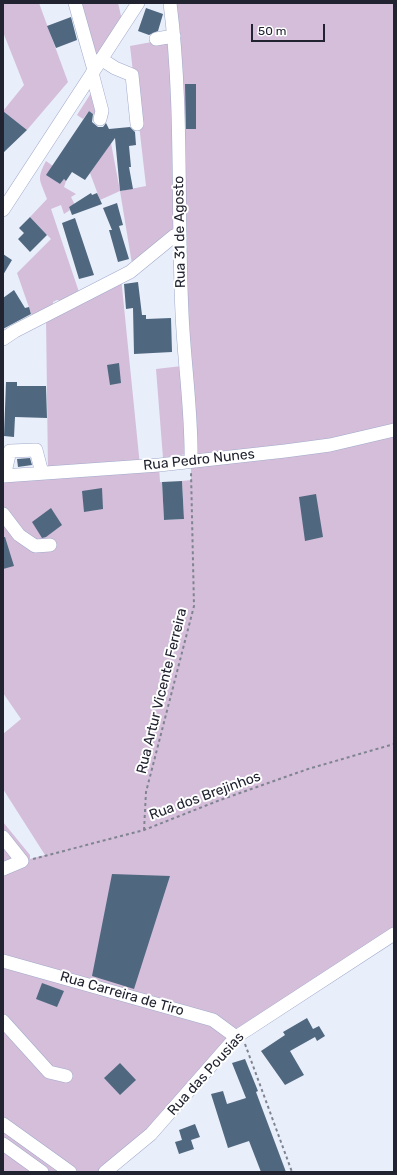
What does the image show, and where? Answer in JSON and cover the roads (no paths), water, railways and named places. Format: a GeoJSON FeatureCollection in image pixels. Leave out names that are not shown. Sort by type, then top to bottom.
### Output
{"type":"FeatureCollection","features":[{"type":"Feature","properties":{"kind":"street"},"geometry":{"type":"LineString","coordinates":[[75,3],[96,67],[102,111],[100,119]]}},
{"type":"Feature","properties":{"kind":"street"},"geometry":{"type":"LineString","coordinates":[[3,210],[138,3]]}},
{"type":"Feature","properties":{"kind":"street","name":"Rua 31 de Agosto"},"geometry":{"type":"LineString","coordinates":[[170,3],[174,36],[182,313],[191,461]]}},
{"type":"Feature","properties":{"kind":"street"},"geometry":{"type":"LineString","coordinates":[[156,40],[174,36]]}},
{"type":"Feature","properties":{"kind":"street"},"geometry":{"type":"LineString","coordinates":[[96,67],[115,68],[132,75],[136,124]]}},
{"type":"Feature","properties":{"kind":"street"},"geometry":{"type":"LineString","coordinates":[[3,339],[15,331],[130,272],[174,236],[180,233]]}},
{"type":"Feature","properties":{"kind":"street","name":"Rua Pedro Nunes"},"geometry":{"type":"LineString","coordinates":[[4,476],[191,461],[330,445],[394,430]]}},
{"type":"Feature","properties":{"kind":"street"},"geometry":{"type":"LineString","coordinates":[[4,476],[10,451],[36,450],[42,473]]}},
{"type":"Feature","properties":{"kind":"street"},"geometry":{"type":"LineString","coordinates":[[3,514],[19,535],[35,546],[50,545]]}},
{"type":"Feature","properties":{"kind":"street"},"geometry":{"type":"LineString","coordinates":[[3,837],[22,862],[3,869]]}},
{"type":"Feature","properties":{"kind":"street","name":"Rua das Pousias"},"geometry":{"type":"LineString","coordinates":[[105,1172],[151,1134],[236,1037],[394,934]]}},
{"type":"Feature","properties":{"kind":"street","name":"Rua Carreira de Tiro"},"geometry":{"type":"LineString","coordinates":[[3,961],[213,1020],[236,1037]]}},
{"type":"Feature","properties":{"kind":"street"},"geometry":{"type":"LineString","coordinates":[[3,1021],[49,1072],[66,1076]]}},
{"type":"Feature","properties":{"kind":"street"},"geometry":{"type":"LineString","coordinates":[[3,1124],[70,1172]]}},
{"type":"Feature","properties":{"kind":"street"},"geometry":{"type":"LineString","coordinates":[[3,1144],[42,1172]]}}]}
